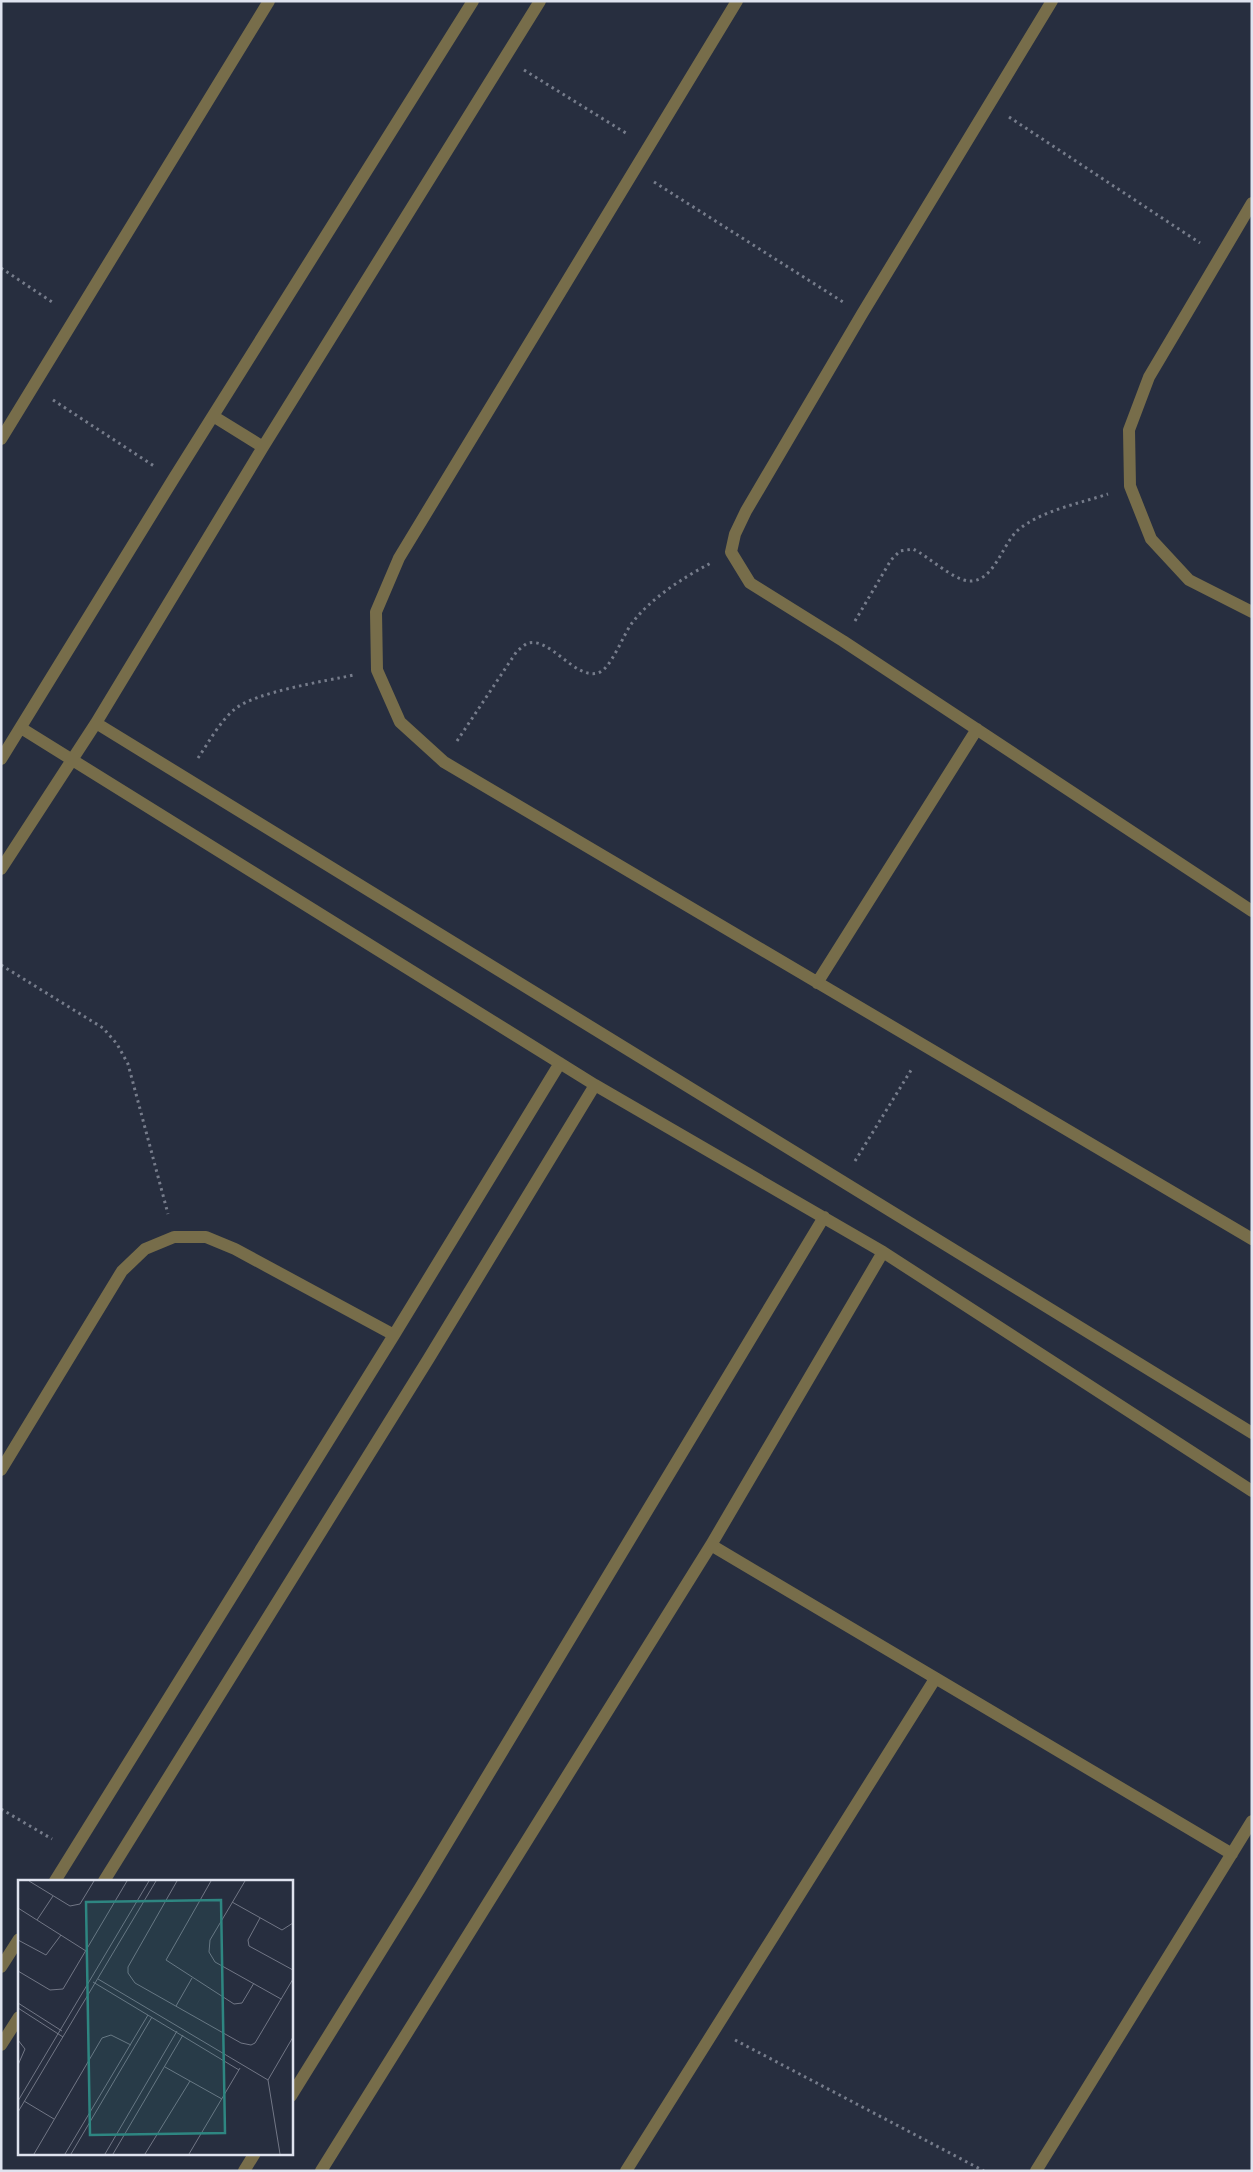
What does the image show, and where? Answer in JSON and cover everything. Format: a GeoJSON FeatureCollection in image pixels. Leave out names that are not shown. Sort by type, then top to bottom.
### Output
{"type":"FeatureCollection","features":[{"type":"Feature","properties":{"kind":"street"},"geometry":{"type":"LineString","coordinates":[[1,439],[270,1]]}},
{"type":"Feature","properties":{"kind":"street"},"geometry":{"type":"LineString","coordinates":[[1,759],[174,478],[473,1]]}},
{"type":"Feature","properties":{"kind":"street"},"geometry":{"type":"LineString","coordinates":[[1,869],[96,723],[263,447],[540,1]]}},
{"type":"Feature","properties":{"kind":"street"},"geometry":{"type":"LineString","coordinates":[[737,1],[399,558],[376,612],[376,670],[400,722],[444,762],[1252,1239]]}},
{"type":"Feature","properties":{"kind":"street"},"geometry":{"type":"LineString","coordinates":[[1052,1],[862,314],[746,511],[735,534],[731,552],[750,583],[843,640],[1252,911]]}},
{"type":"Feature","properties":{"kind":"street"},"geometry":{"type":"LineString","coordinates":[[1252,203],[1149,377],[1129,430],[1130,486],[1151,539],[1190,580],[1252,612]]}},
{"type":"Feature","properties":{"kind":"street"},"geometry":{"type":"LineString","coordinates":[[213,416],[263,447]]}},
{"type":"Feature","properties":{"kind":"street"},"geometry":{"type":"LineString","coordinates":[[96,723],[1252,1433]]}},
{"type":"Feature","properties":{"kind":"street"},"geometry":{"type":"LineString","coordinates":[[21,728],[595,1085],[883,1252],[1252,1491]]}},
{"type":"Feature","properties":{"kind":"street"},"geometry":{"type":"LineString","coordinates":[[817,983],[977,729]]}},
{"type":"Feature","properties":{"kind":"street"},"geometry":{"type":"LineString","coordinates":[[56,1880],[394,1335],[560,1063]]}},
{"type":"Feature","properties":{"kind":"street"},"geometry":{"type":"LineString","coordinates":[[105,1880],[434,1349],[595,1085]]}},
{"type":"Feature","properties":{"kind":"street"},"geometry":{"type":"LineString","coordinates":[[292,2094],[420,1888],[824,1217]]}},
{"type":"Feature","properties":{"kind":"street"},"geometry":{"type":"LineString","coordinates":[[1,1470],[122,1271],[144,1249],[174,1237],[206,1237],[235,1249],[394,1335]]}},
{"type":"Feature","properties":{"kind":"street"},"geometry":{"type":"LineString","coordinates":[[321,2171],[711,1545],[883,1252]]}},
{"type":"Feature","properties":{"kind":"street"},"geometry":{"type":"LineString","coordinates":[[711,1545],[1232,1854]]}},
{"type":"Feature","properties":{"kind":"street"},"geometry":{"type":"LineString","coordinates":[[626,2171],[935,1679]]}},
{"type":"Feature","properties":{"kind":"street"},"geometry":{"type":"LineString","coordinates":[[1036,2171],[1252,1821]]}},
{"type":"Feature","properties":{"kind":"street"},"geometry":{"type":"LineString","coordinates":[[1,1967],[17,1944]]}},
{"type":"Feature","properties":{"kind":"street"},"geometry":{"type":"LineString","coordinates":[[1,2046],[18,2019]]}},
{"type":"Feature","properties":{"kind":"street"},"geometry":{"type":"LineString","coordinates":[[244,2171],[254,2154]]}},
{"type":"Feature","properties":{"kind":"path"},"geometry":{"type":"LineString","coordinates":[[504,58],[648,147]]}},
{"type":"Feature","properties":{"kind":"path"},"geometry":{"type":"LineString","coordinates":[[989,105],[1220,257]]}},
{"type":"Feature","properties":{"kind":"path"},"geometry":{"type":"LineString","coordinates":[[634,169],[862,314]]}},
{"type":"Feature","properties":{"kind":"path"},"geometry":{"type":"LineString","coordinates":[[1,268],[76,317]]}},
{"type":"Feature","properties":{"kind":"path"},"geometry":{"type":"LineString","coordinates":[[33,387],[174,478]]}},
{"type":"Feature","properties":{"kind":"path"},"geometry":{"type":"LineString","coordinates":[[843,640],[891,560],[900,551],[913,549],[958,577],[969,581],[981,578],[990,571],[1016,532],[1029,521],[1130,486]]}},
{"type":"Feature","properties":{"kind":"path"},"geometry":{"type":"LineString","coordinates":[[444,762],[517,651],[527,644],[540,643],[588,674],[598,673],[606,667],[632,623],[654,602],[682,578],[731,552]]}},
{"type":"Feature","properties":{"kind":"path"},"geometry":{"type":"LineString","coordinates":[[185,778],[221,725],[236,708],[256,698],[376,670]]}},
{"type":"Feature","properties":{"kind":"path"},"geometry":{"type":"LineString","coordinates":[[1,965],[103,1028],[118,1044],[128,1064],[174,1237]]}},
{"type":"Feature","properties":{"kind":"path"},"geometry":{"type":"LineString","coordinates":[[843,1181],[925,1047]]}},
{"type":"Feature","properties":{"kind":"path"},"geometry":{"type":"LineString","coordinates":[[1,1809],[73,1851]]}},
{"type":"Feature","properties":{"kind":"path"},"geometry":{"type":"LineString","coordinates":[[715,2029],[984,2171]]}}]}
